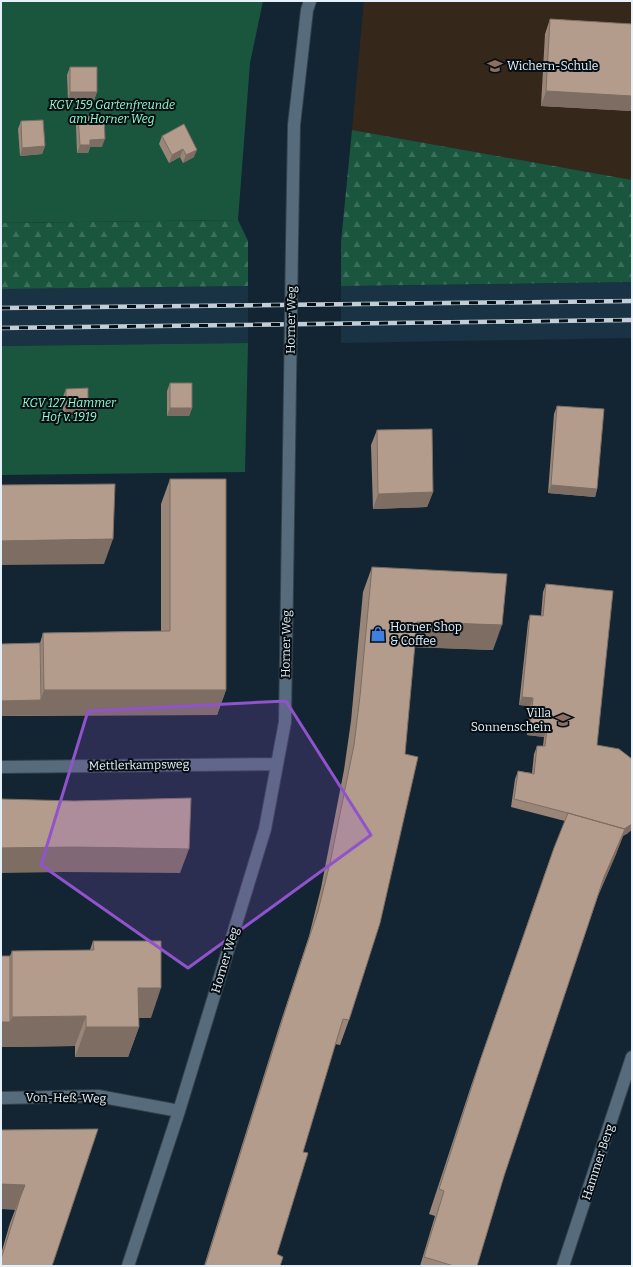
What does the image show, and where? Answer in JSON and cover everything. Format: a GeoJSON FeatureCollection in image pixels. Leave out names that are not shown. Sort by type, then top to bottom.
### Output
{"type":"FeatureCollection","features":[{"type":"Feature","properties":{"kind":"street","name":"Horner Weg"},"geometry":{"type":"LineString","coordinates":[[128,1266],[179,1111],[265,829],[285,722],[294,125],[310,1]]}},
{"type":"Feature","properties":{"kind":"street","name":"Mettlerkampsweg"},"geometry":{"type":"LineString","coordinates":[[1,767],[277,764]]}},
{"type":"Feature","properties":{"kind":"street","name":"Hammer Berg"},"geometry":{"type":"LineString","coordinates":[[563,1266],[632,1057]]}},
{"type":"Feature","properties":{"kind":"street","name":"Von-Heß-Weg"},"geometry":{"type":"LineString","coordinates":[[1,1098],[98,1096],[179,1111]]}},
{"type":"Feature","properties":{"kind":"highlighted area"},"geometry":{"type":"Polygon","coordinates":[[[286,701],[371,835],[188,968],[41,865],[88,711],[286,701]]]}},
{"type":"Feature","properties":{"kind":"shaded area","name":"Wichern-Schule"},"geometry":{"type":"Polygon","coordinates":[[[364,1],[632,1],[632,180],[352,130],[364,1]]]}},
{"type":"Feature","properties":{"kind":"shaded area"},"geometry":{"type":"Polygon","coordinates":[[[632,282],[632,338],[341,343],[341,286],[632,282]]]}},
{"type":"Feature","properties":{"kind":"shaded area"},"geometry":{"type":"Polygon","coordinates":[[[248,286],[248,343],[1,346],[1,289],[248,286]]]}},
{"type":"Feature","properties":{"kind":"green space","name":"KGV 159 Gartenfreunde am Horner Weg"},"geometry":{"type":"Polygon","coordinates":[[[1,1],[263,1],[250,63],[238,220],[1,223],[1,1]]]}},
{"type":"Feature","properties":{"kind":"green space"},"geometry":{"type":"Polygon","coordinates":[[[352,130],[632,180],[632,282],[341,286],[341,242],[352,130]]]}},
{"type":"Feature","properties":{"kind":"green space"},"geometry":{"type":"Polygon","coordinates":[[[238,220],[248,241],[248,286],[1,289],[1,223],[238,220]]]}},
{"type":"Feature","properties":{"kind":"green space","name":"KGV 127 Hammer Hof v. 1919"},"geometry":{"type":"Polygon","coordinates":[[[248,343],[245,472],[1,475],[1,346],[248,343]]]}},
{"type":"Feature","properties":{"kind":"building"},"geometry":{"type":"Polygon","coordinates":[[[550,19],[632,24],[632,96],[546,91],[550,19]]]}},
{"type":"Feature","properties":{"kind":"building"},"geometry":{"type":"Polygon","coordinates":[[[70,67],[97,67],[97,92],[70,92],[70,67]]]}},
{"type":"Feature","properties":{"kind":"building"},"geometry":{"type":"Polygon","coordinates":[[[104,116],[105,139],[90,140],[90,145],[80,145],[78,117],[104,116]]]}},
{"type":"Feature","properties":{"kind":"building"},"geometry":{"type":"Polygon","coordinates":[[[43,120],[45,146],[22,148],[21,121],[43,120]]]}},
{"type":"Feature","properties":{"kind":"building"},"geometry":{"type":"Polygon","coordinates":[[[184,124],[197,150],[186,155],[183,149],[172,155],[162,136],[184,124]]]}},
{"type":"Feature","properties":{"kind":"building"},"geometry":{"type":"Polygon","coordinates":[[[170,383],[192,383],[192,408],[170,408],[170,383]]]}},
{"type":"Feature","properties":{"kind":"building"},"geometry":{"type":"Polygon","coordinates":[[[88,388],[88,408],[66,408],[66,389],[88,388]]]}},
{"type":"Feature","properties":{"kind":"building"},"geometry":{"type":"Polygon","coordinates":[[[557,406],[604,409],[597,489],[551,485],[557,406]]]}},
{"type":"Feature","properties":{"kind":"building"},"geometry":{"type":"Polygon","coordinates":[[[432,429],[433,492],[378,494],[377,430],[432,429]]]}},
{"type":"Feature","properties":{"kind":"building"},"geometry":{"type":"Polygon","coordinates":[[[170,479],[226,479],[226,690],[44,690],[43,633],[170,631],[170,479]]]}},
{"type":"Feature","properties":{"kind":"building"},"geometry":{"type":"Polygon","coordinates":[[[115,484],[113,539],[1,541],[1,485],[115,484]]]}},
{"type":"Feature","properties":{"kind":"building"},"geometry":{"type":"Polygon","coordinates":[[[372,567],[507,574],[502,625],[417,622],[405,754],[418,757],[380,923],[349,1020],[343,1019],[303,1152],[308,1153],[277,1254],[283,1257],[280,1266],[205,1266],[318,911],[330,863],[354,745],[372,567]]]}},
{"type":"Feature","properties":{"kind":"building","name":"Villa Sonnenschein"},"geometry":{"type":"Polygon","coordinates":[[[546,584],[613,591],[597,745],[619,749],[632,759],[632,824],[624,829],[514,799],[518,771],[534,774],[537,746],[545,746],[547,729],[530,727],[533,698],[522,697],[530,615],[543,616],[546,584]]]}},
{"type":"Feature","properties":{"kind":"building"},"geometry":{"type":"Polygon","coordinates":[[[40,643],[41,700],[1,701],[1,644],[40,643]]]}},
{"type":"Feature","properties":{"kind":"building"},"geometry":{"type":"Polygon","coordinates":[[[191,798],[189,849],[74,847],[1,848],[1,799],[74,801],[191,798]]]}},
{"type":"Feature","properties":{"kind":"building"},"geometry":{"type":"Polygon","coordinates":[[[568,813],[625,829],[604,877],[504,1176],[477,1266],[454,1266],[424,1257],[444,1191],[439,1189],[480,1061],[554,848],[568,813]]]}},
{"type":"Feature","properties":{"kind":"building"},"geometry":{"type":"Polygon","coordinates":[[[93,941],[161,941],[161,988],[138,988],[139,1027],[86,1027],[86,1016],[12,1017],[12,951],[94,950],[93,941]]]}},
{"type":"Feature","properties":{"kind":"building"},"geometry":{"type":"Polygon","coordinates":[[[1,956],[10,956],[10,1022],[1,1022],[1,956]]]}},
{"type":"Feature","properties":{"kind":"building"},"geometry":{"type":"Polygon","coordinates":[[[98,1129],[52,1266],[1,1266],[1,1259],[25,1185],[1,1184],[1,1130],[98,1129]]]}},
{"type":"Feature","properties":{"kind":"railway"},"geometry":{"type":"LineString","coordinates":[[1,308],[632,301]]}},
{"type":"Feature","properties":{"kind":"railway"},"geometry":{"type":"LineString","coordinates":[[1,328],[632,320]]}},
{"type":"Feature","properties":{"kind":"place","name":"Wichern-Schule"},"geometry":{"type":"Point","coordinates":[495,66]}},
{"type":"Feature","properties":{"kind":"place","name":"Horner Shop & Coffee"},"geometry":{"type":"Point","coordinates":[378,634]}},
{"type":"Feature","properties":{"kind":"place","name":"Villa Sonnenschein"},"geometry":{"type":"Point","coordinates":[563,720]}}]}
